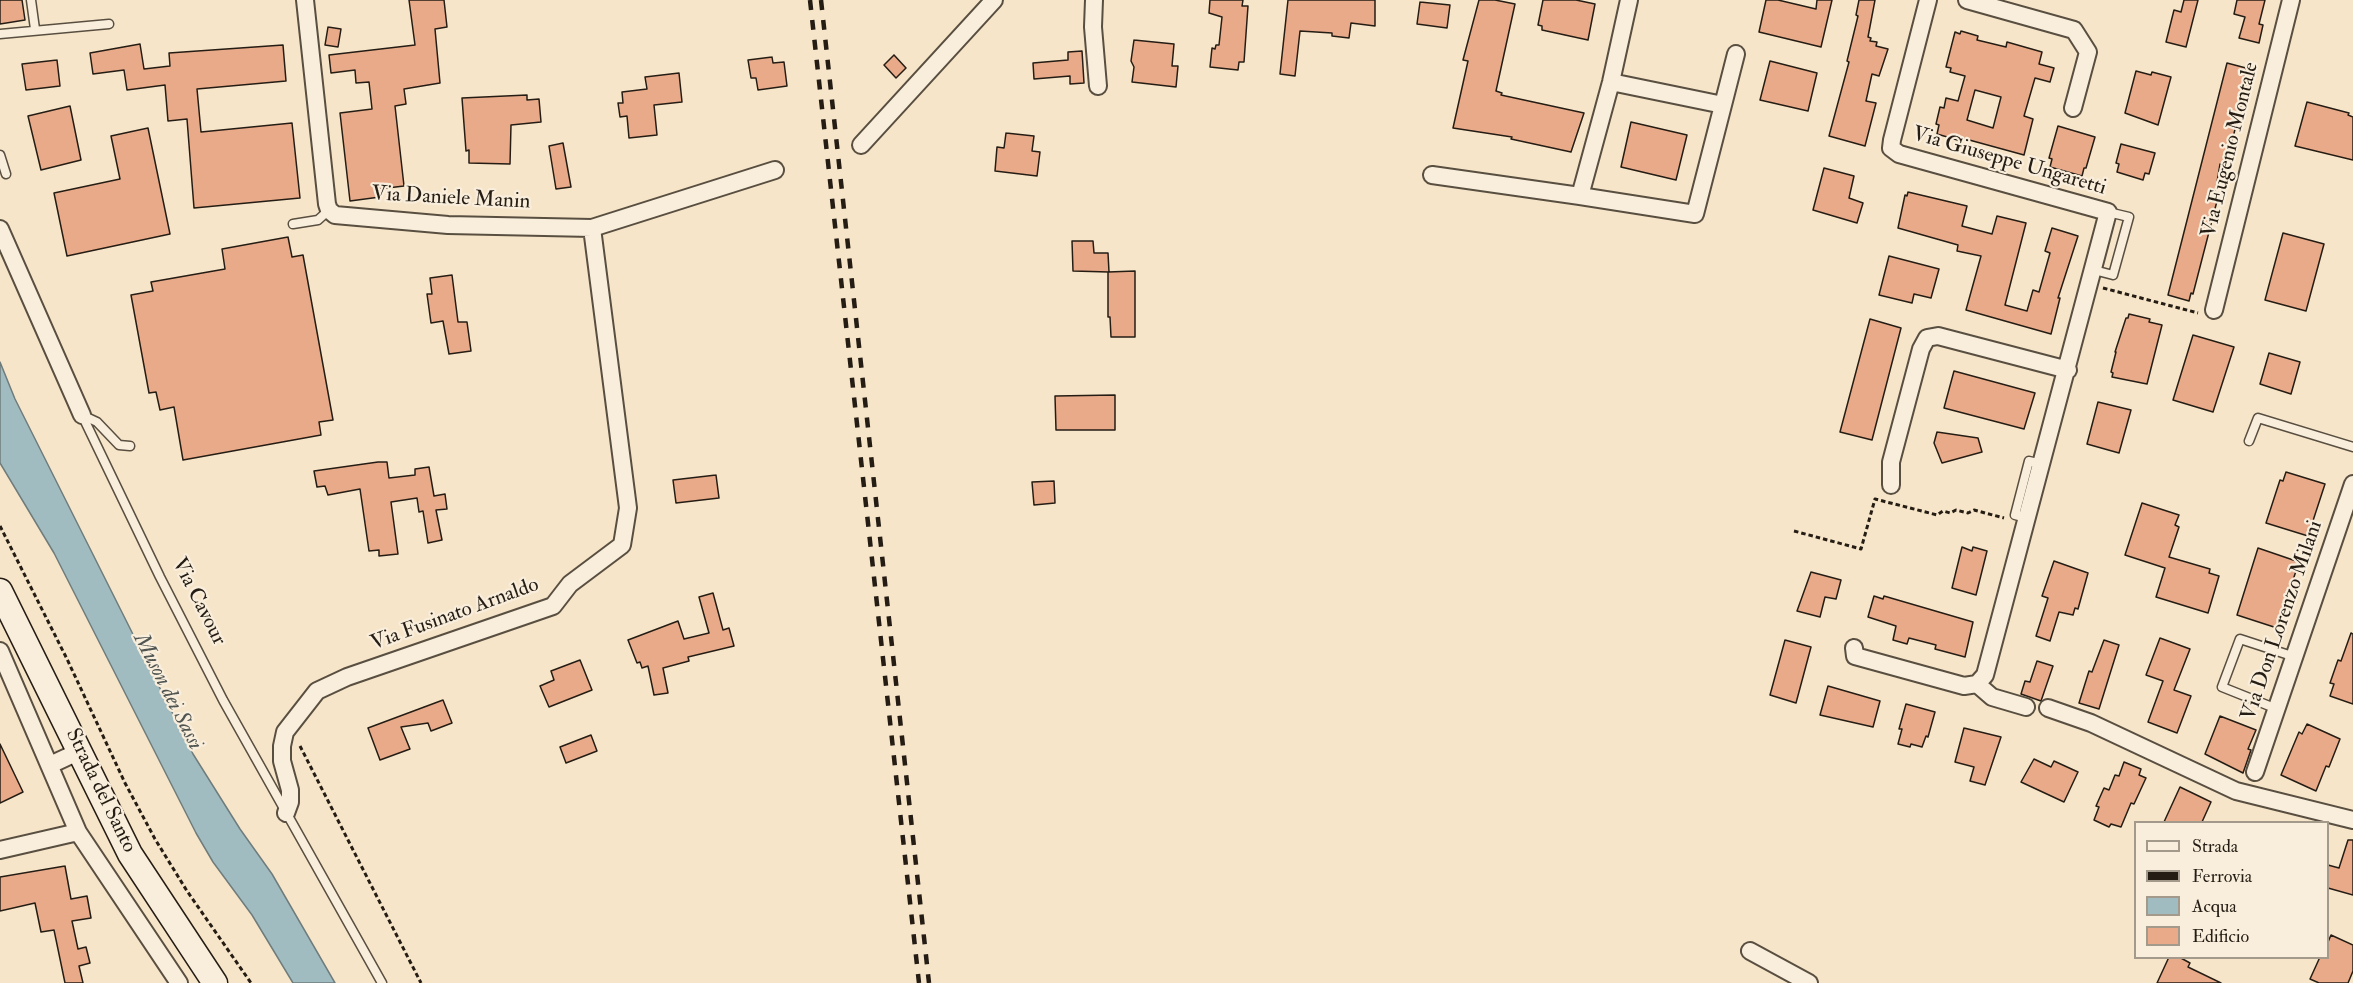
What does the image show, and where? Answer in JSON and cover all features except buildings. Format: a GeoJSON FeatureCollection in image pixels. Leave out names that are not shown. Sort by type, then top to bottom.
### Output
{"type":"FeatureCollection","features":[{"type":"Feature","properties":{"kind":"main road","name":"Strada del Santo"},"geometry":{"type":"LineString","coordinates":[[0,591],[130,854],[215,983]]}},
{"type":"Feature","properties":{"kind":"street"},"geometry":{"type":"LineString","coordinates":[[305,0],[329,210]]}},
{"type":"Feature","properties":{"kind":"street"},"geometry":{"type":"LineString","coordinates":[[861,145],[994,0]]}},
{"type":"Feature","properties":{"kind":"street"},"geometry":{"type":"LineString","coordinates":[[1094,0],[1098,86]]}},
{"type":"Feature","properties":{"kind":"street"},"geometry":{"type":"LineString","coordinates":[[1580,196],[1611,82],[1629,0]]}},
{"type":"Feature","properties":{"kind":"street","name":"Via Giuseppe Ungaretti"},"geometry":{"type":"LineString","coordinates":[[1928,0],[1891,148],[1899,154],[2108,212],[1986,675],[1977,684]]}},
{"type":"Feature","properties":{"kind":"street"},"geometry":{"type":"LineString","coordinates":[[1967,0],[2074,30],[2088,52],[2073,108]]}},
{"type":"Feature","properties":{"kind":"street","name":"Via Eugenio Montale"},"geometry":{"type":"LineString","coordinates":[[2214,310],[2291,0]]}},
{"type":"Feature","properties":{"kind":"street"},"geometry":{"type":"LineString","coordinates":[[1432,175],[1695,214],[1736,54]]}},
{"type":"Feature","properties":{"kind":"street"},"geometry":{"type":"LineString","coordinates":[[1611,82],[1723,105]]}},
{"type":"Feature","properties":{"kind":"street","name":"Via Daniele Manin"},"geometry":{"type":"LineString","coordinates":[[329,210],[335,214],[448,225],[592,228],[775,170]]}},
{"type":"Feature","properties":{"kind":"street","name":"Via Fusinato Arnaldo"},"geometry":{"type":"LineString","coordinates":[[286,813],[290,802],[290,790],[282,761],[285,732],[317,691],[347,677],[553,606],[570,584],[622,545],[628,508],[592,228]]}},
{"type":"Feature","properties":{"kind":"street","name":"Via Cavour"},"geometry":{"type":"LineString","coordinates":[[0,229],[82,415]]}},
{"type":"Feature","properties":{"kind":"street"},"geometry":{"type":"LineString","coordinates":[[1890,484],[1891,462],[1921,348],[1927,338],[1938,336],[2068,370]]}},
{"type":"Feature","properties":{"kind":"street","name":"Via Don Lorenzo Milani"},"geometry":{"type":"LineString","coordinates":[[2254,772],[2353,484]]}},
{"type":"Feature","properties":{"kind":"street"},"geometry":{"type":"LineString","coordinates":[[1854,648],[1855,656],[1866,660],[1964,686],[1977,684],[1992,697],[2026,707]]}},
{"type":"Feature","properties":{"kind":"street","name":"Strada del Santo"},"geometry":{"type":"LineString","coordinates":[[0,651],[78,832],[179,983]]}},
{"type":"Feature","properties":{"kind":"street"},"geometry":{"type":"LineString","coordinates":[[2048,708],[2091,723],[2236,791],[2353,820]]}},
{"type":"Feature","properties":{"kind":"street"},"geometry":{"type":"LineString","coordinates":[[50,765],[80,751]]}},
{"type":"Feature","properties":{"kind":"street"},"geometry":{"type":"LineString","coordinates":[[0,850],[78,832]]}},
{"type":"Feature","properties":{"kind":"street"},"geometry":{"type":"LineString","coordinates":[[142,928],[167,913]]}},
{"type":"Feature","properties":{"kind":"street"},"geometry":{"type":"LineString","coordinates":[[1750,951],[1809,983]]}},
{"type":"Feature","properties":{"kind":"lane"},"geometry":{"type":"LineString","coordinates":[[32,0],[35,29]]}},
{"type":"Feature","properties":{"kind":"lane"},"geometry":{"type":"LineString","coordinates":[[0,34],[109,24]]}},
{"type":"Feature","properties":{"kind":"lane"},"geometry":{"type":"LineString","coordinates":[[0,155],[6,174]]}},
{"type":"Feature","properties":{"kind":"lane"},"geometry":{"type":"LineString","coordinates":[[293,224],[318,220],[329,210]]}},
{"type":"Feature","properties":{"kind":"lane"},"geometry":{"type":"LineString","coordinates":[[82,415],[97,422],[120,445],[130,446]]}},
{"type":"Feature","properties":{"kind":"lane","name":"Via Cavour"},"geometry":{"type":"LineString","coordinates":[[82,415],[160,577],[223,700],[382,983]]}},
{"type":"Feature","properties":{"kind":"lane"},"geometry":{"type":"LineString","coordinates":[[2249,441],[2258,418],[2353,447]]}},
{"type":"Feature","properties":{"kind":"lane"},"geometry":{"type":"LineString","coordinates":[[2277,710],[2222,687],[2240,639],[2295,657]]}},
{"type":"Feature","properties":{"kind":"path"},"geometry":{"type":"LineString","coordinates":[[2092,277],[2212,317],[2214,310]]}},
{"type":"Feature","properties":{"kind":"path"},"geometry":{"type":"LineString","coordinates":[[1794,531],[1861,549],[1875,499],[1937,515],[1943,511],[1950,513],[1956,510],[1968,513],[1974,510],[2027,522]]}},
{"type":"Feature","properties":{"kind":"path"},"geometry":{"type":"LineString","coordinates":[[0,526],[154,839],[251,983]]}},
{"type":"Feature","properties":{"kind":"path"},"geometry":{"type":"LineString","coordinates":[[300,712],[296,728],[302,755],[421,983]]}},
{"type":"Feature","properties":{"kind":"water"},"geometry":{"type":"Polygon","coordinates":[[[0,362],[15,399],[193,754],[240,829],[272,874],[335,983],[293,983],[252,915],[213,862],[196,833],[54,553],[0,463],[0,362]]]}},
{"type":"Feature","properties":{"kind":"railway"},"geometry":{"type":"LineString","coordinates":[[810,0],[919,983]]}},
{"type":"Feature","properties":{"kind":"railway"},"geometry":{"type":"LineString","coordinates":[[821,0],[929,983]]}},
{"type":"Feature","properties":{"kind":"water label","name":"Muson dei Sassi"},"geometry":{"type":"Point","coordinates":[167,692]}}]}
